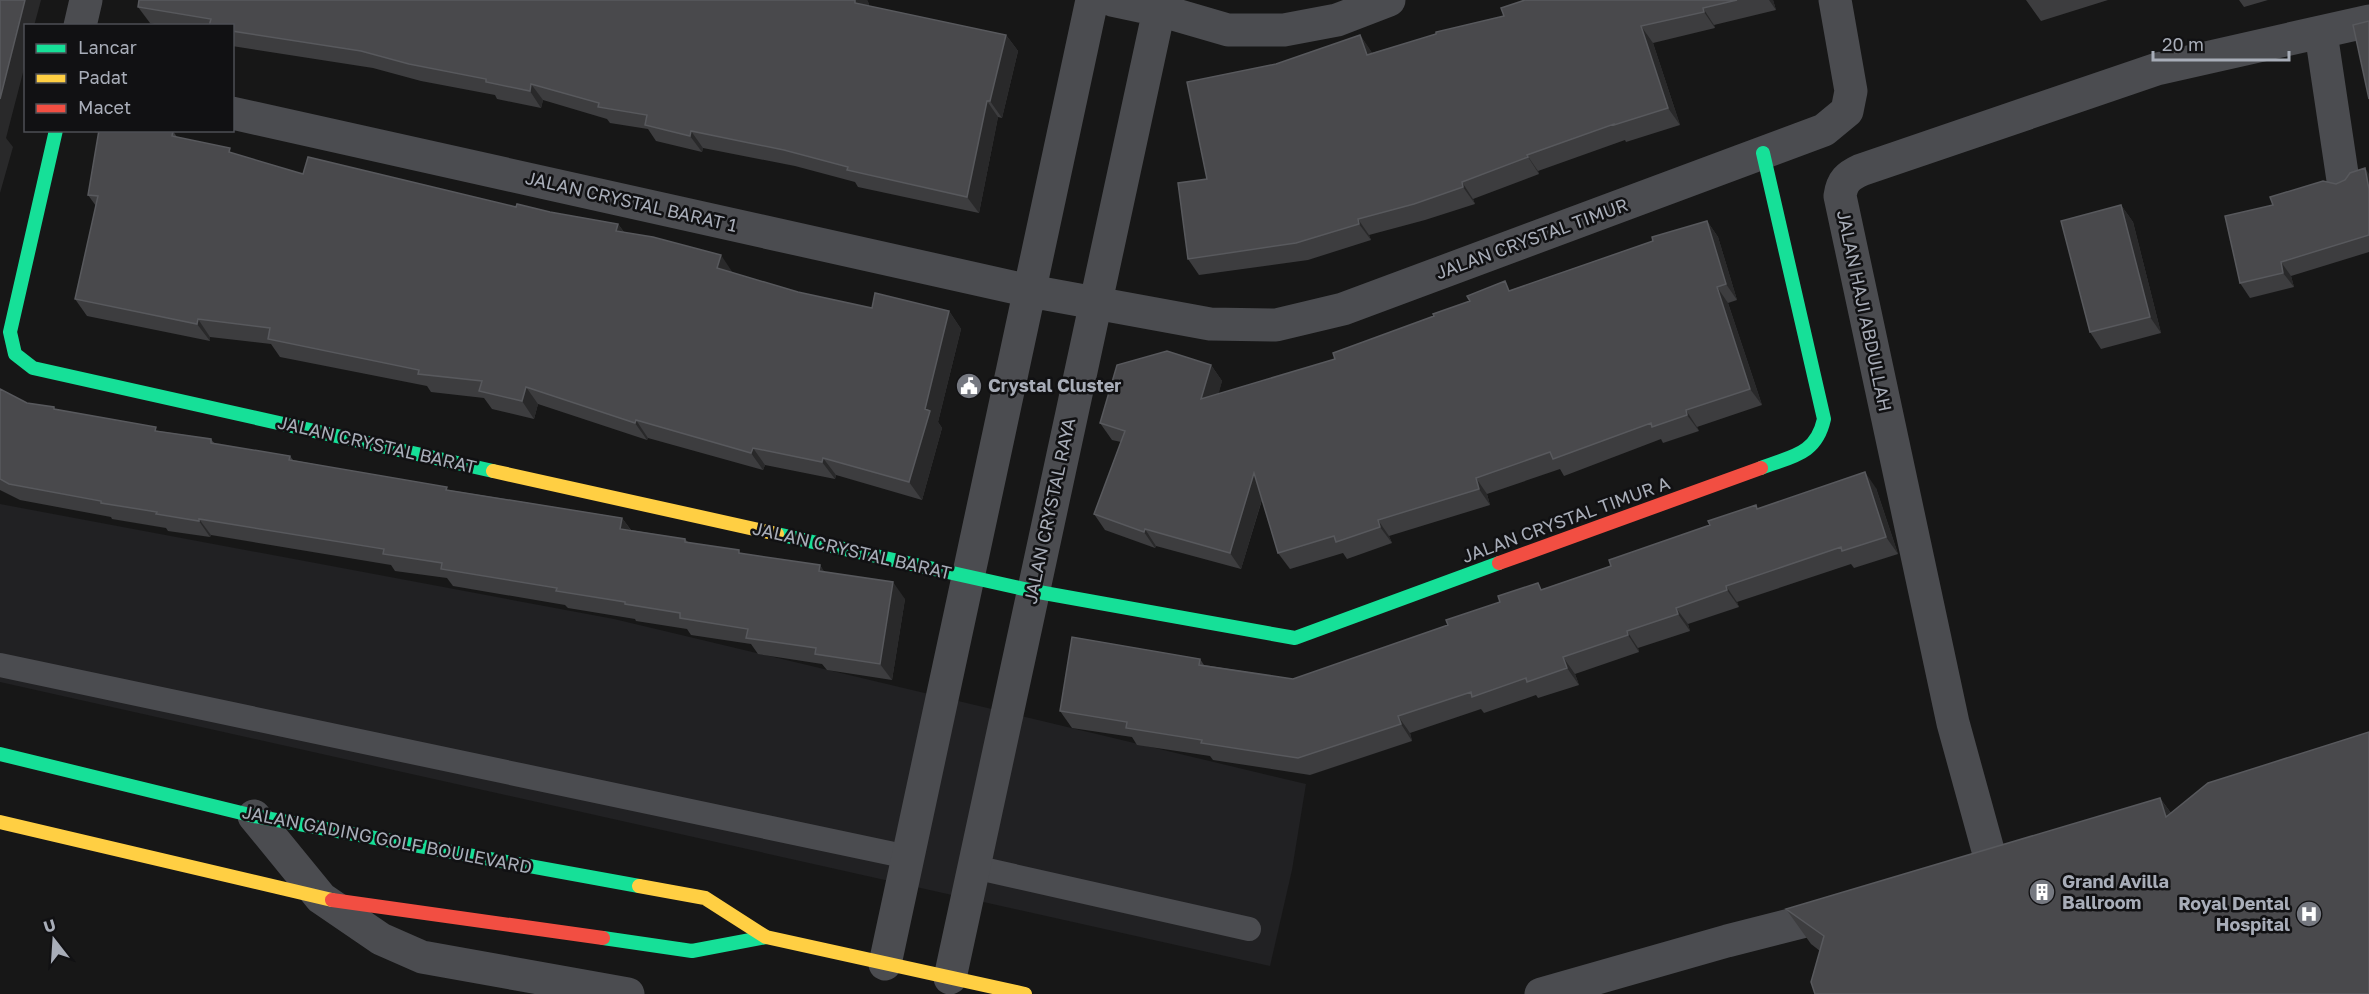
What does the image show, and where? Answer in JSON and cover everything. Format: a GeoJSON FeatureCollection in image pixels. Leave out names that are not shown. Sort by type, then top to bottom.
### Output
{"type":"FeatureCollection","features":[{"type":"Feature","properties":{"kind":"street"},"geometry":{"type":"LineString","coordinates":[[80,24],[86,0]]}},
{"type":"Feature","properties":{"kind":"street"},"geometry":{"type":"LineString","coordinates":[[885,964],[1092,0]]}},
{"type":"Feature","properties":{"kind":"street"},"geometry":{"type":"LineString","coordinates":[[1112,0],[1159,10],[1228,30],[1284,30],[1337,20],[1389,0]]}},
{"type":"Feature","properties":{"kind":"street","name":"JALAN CRYSTAL TIMUR"},"geometry":{"type":"LineString","coordinates":[[1095,303],[1210,324],[1276,325],[1343,309],[1824,130],[1847,111],[1851,91],[1834,0]]}},
{"type":"Feature","properties":{"kind":"street","name":"JALAN CRYSTAL RAYA"},"geometry":{"type":"LineString","coordinates":[[950,978],[1159,10]]}},
{"type":"Feature","properties":{"kind":"street","name":"JALAN HAJI ABDULLAH"},"geometry":{"type":"LineString","coordinates":[[1994,872],[1953,723],[1840,196],[1844,180],[1861,170],[2157,69],[2369,21]]}},
{"type":"Feature","properties":{"kind":"street"},"geometry":{"type":"LineString","coordinates":[[2321,33],[2343,180]]}},
{"type":"Feature","properties":{"kind":"street","name":"JALAN CRYSTAL BARAT 1"},"geometry":{"type":"LineString","coordinates":[[234,113],[1030,291],[1095,303]]}},
{"type":"Feature","properties":{"kind":"street","name":"JALAN CRYSTAL BARAT"},"geometry":{"type":"LineString","coordinates":[[56,132],[10,332],[15,354],[33,368],[1033,591]]}},
{"type":"Feature","properties":{"kind":"street","name":"JALAN CRYSTAL TIMUR A"},"geometry":{"type":"LineString","coordinates":[[1033,591],[1295,638],[1804,452],[1820,436],[1824,419],[1763,153]]}},
{"type":"Feature","properties":{"kind":"street","name":"JALAN GADING GOLF BOULEVARD"},"geometry":{"type":"LineString","coordinates":[[0,754],[254,816],[705,898],[766,937],[1025,994]]}},
{"type":"Feature","properties":{"kind":"street"},"geometry":{"type":"LineString","coordinates":[[254,816],[321,898]]}},
{"type":"Feature","properties":{"kind":"street","name":"JALAN GADING GOLF BOULEVARD"},"geometry":{"type":"LineString","coordinates":[[0,822],[321,898],[692,951],[766,937]]}},
{"type":"Feature","properties":{"kind":"street"},"geometry":{"type":"LineString","coordinates":[[1961,881],[2027,862]]}},
{"type":"Feature","properties":{"kind":"street","name":"JALAN GADING GOLF BOULEVARD"},"geometry":{"type":"LineString","coordinates":[[321,898],[381,939],[422,957],[628,994]]}},
{"type":"Feature","properties":{"kind":"street"},"geometry":{"type":"LineString","coordinates":[[1541,994],[1726,941],[1872,904]]}},
{"type":"Feature","properties":{"kind":"lane"},"geometry":{"type":"LineString","coordinates":[[0,665],[908,857]]}},
{"type":"Feature","properties":{"kind":"lane"},"geometry":{"type":"LineString","coordinates":[[974,867],[1249,929]]}},
{"type":"Feature","properties":{"kind":"shaded area"},"geometry":{"type":"Polygon","coordinates":[[[0,504],[614,619],[1306,784],[1292,870],[1270,966],[0,682],[0,504]]]}},
{"type":"Feature","properties":{"kind":"building"},"geometry":{"type":"Polygon","coordinates":[[[0,0],[25,0],[0,99],[0,0]]]}},
{"type":"Feature","properties":{"kind":"building"},"geometry":{"type":"Polygon","coordinates":[[[139,0],[855,0],[855,3],[1006,35],[990,101],[987,101],[967,197],[847,170],[848,167],[784,150],[691,131],[690,136],[645,125],[647,115],[598,107],[599,103],[531,84],[530,91],[361,51],[234,31],[234,24],[210,24],[211,19],[138,7],[139,0]]]}},
{"type":"Feature","properties":{"kind":"building"},"geometry":{"type":"Polygon","coordinates":[[[1525,0],[1737,0],[1703,8],[1704,12],[1641,26],[1668,108],[1614,124],[1527,155],[1528,157],[1462,182],[1463,187],[1414,204],[1358,219],[1359,224],[1296,243],[1188,259],[1178,183],[1207,179],[1187,82],[1276,64],[1360,35],[1367,55],[1436,34],[1436,32],[1504,16],[1501,8],[1525,0]]]}},
{"type":"Feature","properties":{"kind":"building"},"geometry":{"type":"Polygon","coordinates":[[[2369,21],[2369,99],[2353,25],[2369,21]]]}},
{"type":"Feature","properties":{"kind":"building"},"geometry":{"type":"Polygon","coordinates":[[[99,132],[173,132],[172,136],[230,148],[229,152],[303,174],[308,157],[516,207],[517,204],[618,224],[616,231],[653,237],[721,255],[717,268],[798,292],[872,308],[875,293],[949,311],[925,409],[930,411],[909,482],[823,458],[822,462],[753,448],[751,453],[636,420],[635,423],[526,387],[522,401],[479,391],[482,381],[418,374],[419,370],[268,339],[270,328],[198,319],[197,324],[75,299],[98,196],[88,195],[99,132]]]}},
{"type":"Feature","properties":{"kind":"building"},"geometry":{"type":"Polygon","coordinates":[[[2365,168],[2369,189],[2369,235],[2281,262],[2283,273],[2240,283],[2225,216],[2273,205],[2270,197],[2323,181],[2336,184],[2345,180],[2350,173],[2365,168]]]}},
{"type":"Feature","properties":{"kind":"building"},"geometry":{"type":"Polygon","coordinates":[[[2121,205],[2150,317],[2090,332],[2061,221],[2121,205]]]}},
{"type":"Feature","properties":{"kind":"building"},"geometry":{"type":"Polygon","coordinates":[[[1707,221],[1726,284],[1717,287],[1750,389],[1686,410],[1687,415],[1652,427],[1651,423],[1553,459],[1550,452],[1476,478],[1479,489],[1378,520],[1380,527],[1336,542],[1334,536],[1278,553],[1254,473],[1230,553],[1145,529],[1144,532],[1094,514],[1125,431],[1100,423],[1117,365],[1167,351],[1211,365],[1201,399],[1335,359],[1333,353],[1470,301],[1467,296],[1505,281],[1509,291],[1653,241],[1652,237],[1707,221]]]}},
{"type":"Feature","properties":{"kind":"building"},"geometry":{"type":"Polygon","coordinates":[[[0,389],[27,403],[156,427],[155,431],[211,439],[211,443],[290,456],[289,460],[447,487],[446,490],[622,518],[620,529],[685,539],[685,542],[739,550],[739,553],[820,565],[819,571],[893,582],[880,664],[815,654],[816,648],[746,638],[748,629],[680,618],[680,613],[556,591],[557,588],[441,569],[442,563],[383,554],[384,549],[156,514],[157,512],[9,484],[0,479],[0,389]]]}},
{"type":"Feature","properties":{"kind":"building"},"geometry":{"type":"Polygon","coordinates":[[[1865,472],[1886,537],[1842,551],[1841,547],[1726,586],[1727,590],[1676,608],[1678,614],[1627,631],[1628,635],[1563,657],[1567,668],[1527,682],[1526,678],[1472,697],[1471,692],[1398,716],[1401,724],[1298,758],[1201,743],[1202,740],[1126,728],[1127,722],[1060,711],[1072,637],[1200,659],[1199,665],[1293,679],[1448,625],[1446,620],[1500,602],[1498,596],[1538,583],[1541,590],[1611,566],[1609,560],[1710,525],[1708,521],[1756,505],[1757,509],[1865,472]]]}},
{"type":"Feature","properties":{"kind":"building"},"geometry":{"type":"Polygon","coordinates":[[[2369,732],[2369,994],[1815,994],[1811,982],[1824,936],[1786,909],[2160,798],[2166,817],[2208,783],[2369,732]]]}},
{"type":"Feature","properties":{"kind":"traffic: fast"},"geometry":{"type":"LineString","coordinates":[[56,132],[10,332],[15,354],[33,368],[493,471]]}},
{"type":"Feature","properties":{"kind":"traffic: fast"},"geometry":{"type":"LineString","coordinates":[[1761,468],[1792,457],[1809,447],[1820,431],[1824,419],[1763,153]]}},
{"type":"Feature","properties":{"kind":"traffic: fast"},"geometry":{"type":"LineString","coordinates":[[777,534],[1033,591],[1295,638],[1499,563]]}},
{"type":"Feature","properties":{"kind":"traffic: fast"},"geometry":{"type":"LineString","coordinates":[[0,754],[254,816],[639,886]]}},
{"type":"Feature","properties":{"kind":"traffic: fast"},"geometry":{"type":"LineString","coordinates":[[603,938],[692,951],[766,937]]}},
{"type":"Feature","properties":{"kind":"traffic: slow"},"geometry":{"type":"LineString","coordinates":[[493,471],[777,534]]}},
{"type":"Feature","properties":{"kind":"traffic: slow"},"geometry":{"type":"LineString","coordinates":[[0,822],[332,900]]}},
{"type":"Feature","properties":{"kind":"traffic: slow"},"geometry":{"type":"LineString","coordinates":[[639,886],[705,898],[766,937],[1025,994]]}},
{"type":"Feature","properties":{"kind":"traffic: jam"},"geometry":{"type":"LineString","coordinates":[[1499,563],[1761,468]]}},
{"type":"Feature","properties":{"kind":"traffic: jam"},"geometry":{"type":"LineString","coordinates":[[332,900],[603,938]]}},
{"type":"Feature","properties":{"kind":"place","name":"Crystal Cluster"},"geometry":{"type":"Point","coordinates":[969,386]}},
{"type":"Feature","properties":{"kind":"place","name":"Grand Avilla Ballroom"},"geometry":{"type":"Point","coordinates":[2042,892]}},
{"type":"Feature","properties":{"kind":"place","name":"Royal Dental Hospital"},"geometry":{"type":"Point","coordinates":[2309,914]}}]}
